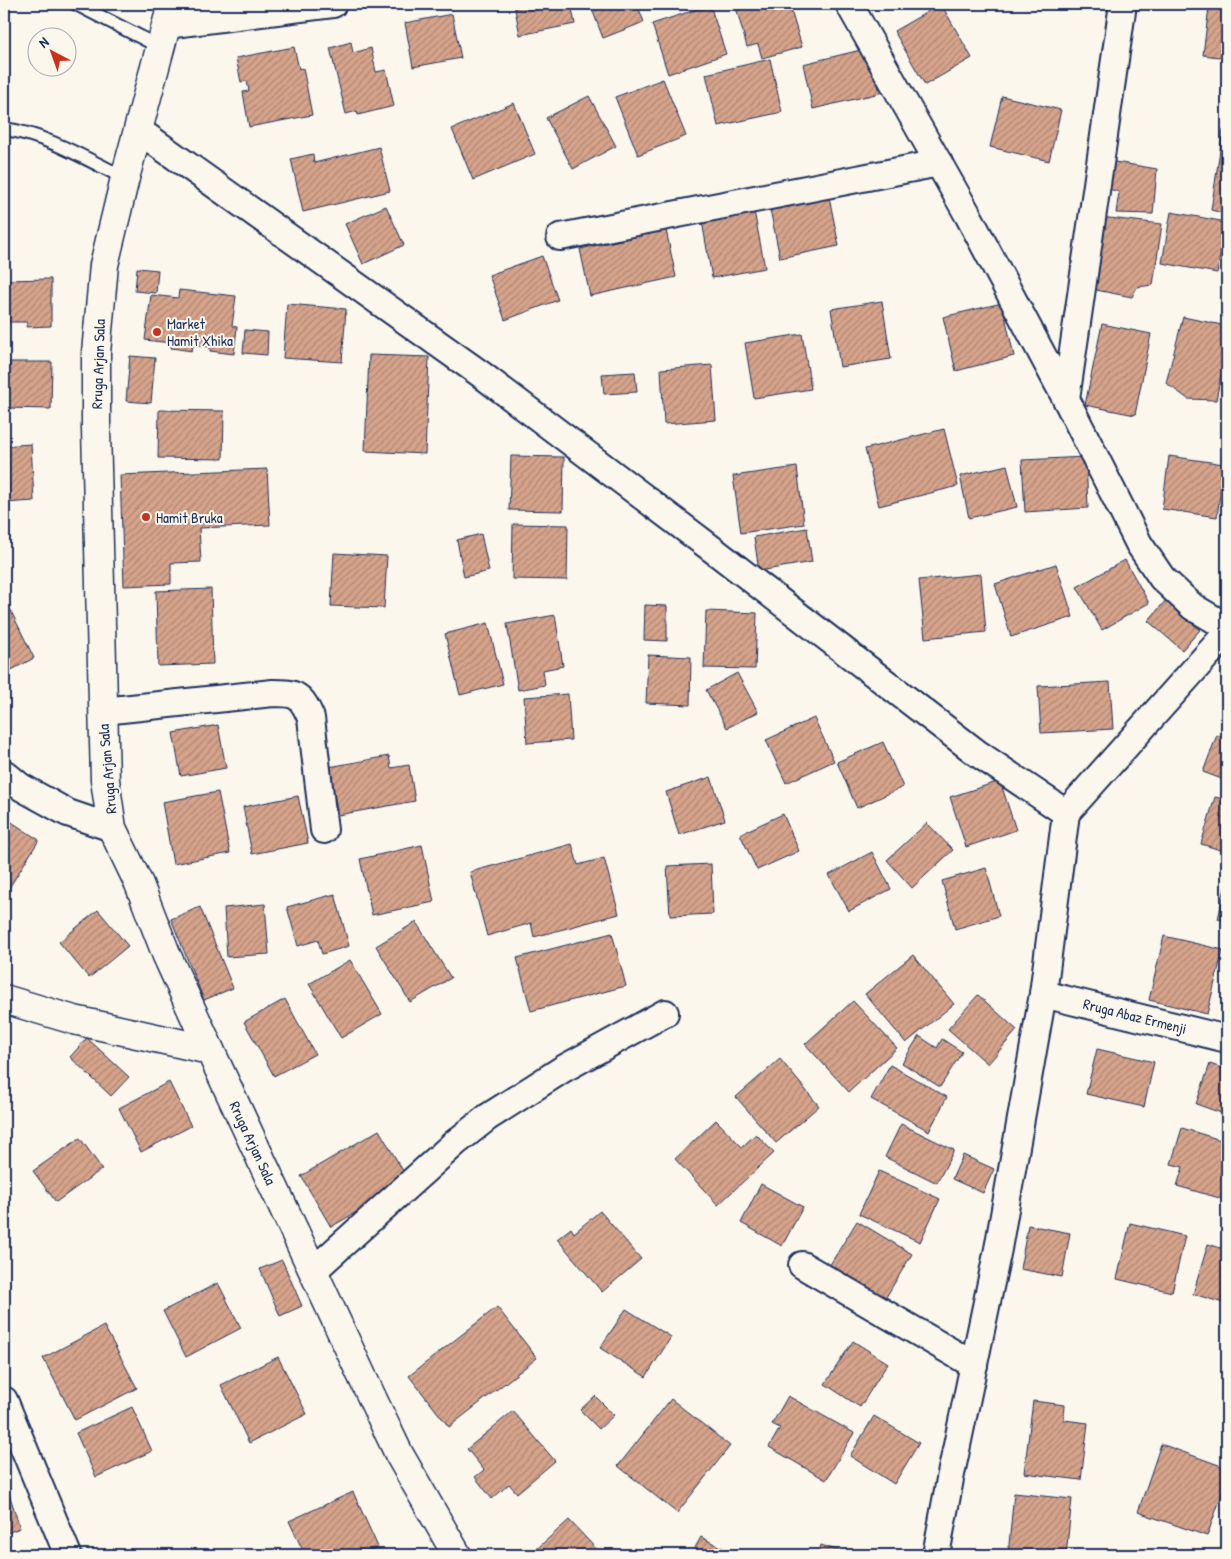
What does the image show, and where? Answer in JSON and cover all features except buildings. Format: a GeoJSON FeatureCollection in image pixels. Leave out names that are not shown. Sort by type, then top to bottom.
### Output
{"type":"FeatureCollection","features":[{"type":"Feature","properties":{"kind":"street"},"geometry":{"type":"LineString","coordinates":[[166,25],[333,4]]}},
{"type":"Feature","properties":{"kind":"street"},"geometry":{"type":"LineString","coordinates":[[849,4],[939,163],[1066,399],[1138,544],[1162,578],[1193,607],[1227,627]]}},
{"type":"Feature","properties":{"kind":"street"},"geometry":{"type":"LineString","coordinates":[[1066,399],[1123,4]]}},
{"type":"Feature","properties":{"kind":"street","name":"Rruga Arjan Sala"},"geometry":{"type":"LineString","coordinates":[[166,25],[104,265],[96,353],[96,430],[105,780],[112,828],[140,884],[167,956],[210,1050],[399,1454],[457,1555]]}},
{"type":"Feature","properties":{"kind":"street"},"geometry":{"type":"LineString","coordinates":[[138,130],[482,375],[716,552],[977,754],[1066,813]]}},
{"type":"Feature","properties":{"kind":"street"},"geometry":{"type":"LineString","coordinates":[[560,237],[939,163]]}},
{"type":"Feature","properties":{"kind":"street"},"geometry":{"type":"LineString","coordinates":[[936,1555],[998,1249],[1043,994],[1066,813],[1227,634]]}},
{"type":"Feature","properties":{"kind":"street"},"geometry":{"type":"LineString","coordinates":[[103,711],[273,693],[291,693],[304,703],[311,718],[324,830]]}},
{"type":"Feature","properties":{"kind":"street"},"geometry":{"type":"LineString","coordinates":[[4,773],[21,787],[68,813],[112,828]]}},
{"type":"Feature","properties":{"kind":"street","name":"Rruga Abaz Ermenji"},"geometry":{"type":"LineString","coordinates":[[1043,994],[1227,1039]]}},
{"type":"Feature","properties":{"kind":"street"},"geometry":{"type":"LineString","coordinates":[[4,999],[74,1020],[210,1050]]}},
{"type":"Feature","properties":{"kind":"street"},"geometry":{"type":"LineString","coordinates":[[313,1271],[455,1143],[488,1117],[562,1068],[665,1013]]}},
{"type":"Feature","properties":{"kind":"street"},"geometry":{"type":"LineString","coordinates":[[802,1265],[974,1365]]}},
{"type":"Feature","properties":{"kind":"street"},"geometry":{"type":"LineString","coordinates":[[4,1400],[68,1555]]}},
{"type":"Feature","properties":{"kind":"lane"},"geometry":{"type":"LineString","coordinates":[[76,4],[166,25]]}},
{"type":"Feature","properties":{"kind":"lane"},"geometry":{"type":"LineString","coordinates":[[4,129],[29,134],[68,150],[125,178]]}},
{"type":"Feature","properties":{"kind":"place","name":"Market Hamit Xhika"},"geometry":{"type":"Point","coordinates":[157,332]}},
{"type":"Feature","properties":{"kind":"place","name":"Hamit Bruka"},"geometry":{"type":"Point","coordinates":[146,517]}}]}
